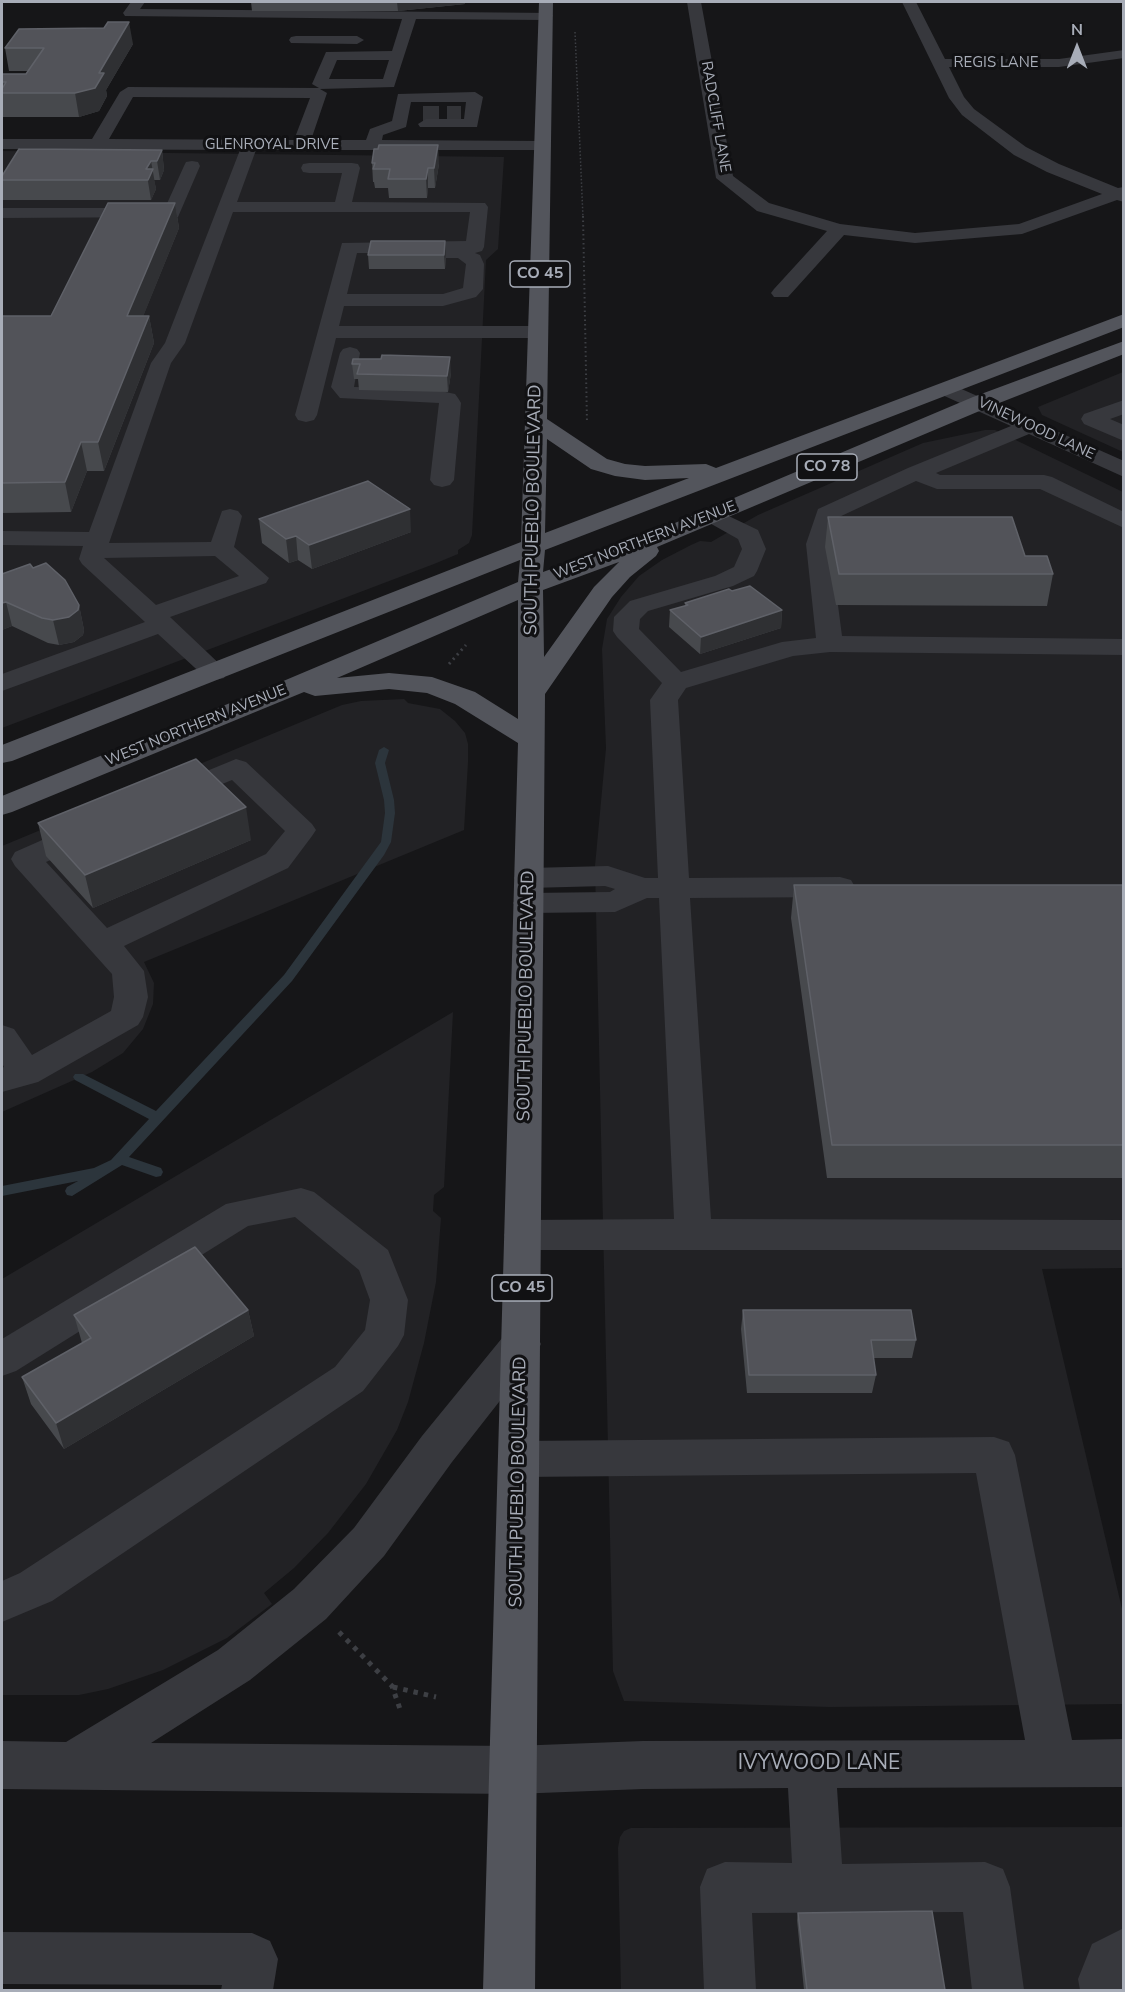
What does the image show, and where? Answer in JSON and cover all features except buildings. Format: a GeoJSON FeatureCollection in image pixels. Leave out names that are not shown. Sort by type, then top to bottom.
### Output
{"type":"FeatureCollection","features":[{"type":"Feature","properties":{"kind":"main road","name":"SOUTH PUEBLO BOULEVARD"},"geometry":{"type":"LineString","coordinates":[[509,1990],[532,740],[530,586],[533,546],[546,9]]}},
{"type":"Feature","properties":{"kind":"main road","name":"WEST NORTHERN AVENUE"},"geometry":{"type":"LineString","coordinates":[[2,755],[533,546],[1124,320]]}},
{"type":"Feature","properties":{"kind":"main road","name":"WEST NORTHERN AVENUE"},"geometry":{"type":"LineString","coordinates":[[2,806],[272,696],[530,586],[665,536],[981,402],[1124,347]]}},
{"type":"Feature","properties":{"kind":"main road"},"geometry":{"type":"LineString","coordinates":[[536,422],[585,457],[623,471],[694,472],[749,464]]}},
{"type":"Feature","properties":{"kind":"main road"},"geometry":{"type":"LineString","coordinates":[[532,693],[603,592],[621,572],[665,536]]}},
{"type":"Feature","properties":{"kind":"main road"},"geometry":{"type":"LineString","coordinates":[[272,696],[326,686],[389,681],[432,685],[465,698],[532,740]]}},
{"type":"Feature","properties":{"kind":"street"},"geometry":{"type":"LineString","coordinates":[[138,2],[130,13],[303,20],[402,31],[546,9]]}},
{"type":"Feature","properties":{"kind":"street","name":"RADCLIFF LANE"},"geometry":{"type":"LineString","coordinates":[[694,2],[725,178],[763,207],[839,229],[915,238],[1022,229],[1121,194]]}},
{"type":"Feature","properties":{"kind":"street"},"geometry":{"type":"LineString","coordinates":[[909,2],[957,98],[968,112],[1020,151],[1053,168],[1121,194]]}},
{"type":"Feature","properties":{"kind":"street"},"geometry":{"type":"LineString","coordinates":[[303,20],[290,55],[328,62],[396,62],[402,31]]}},
{"type":"Feature","properties":{"kind":"street"},"geometry":{"type":"LineString","coordinates":[[296,40],[367,40]]}},
{"type":"Feature","properties":{"kind":"street","name":"REGIS LANE"},"geometry":{"type":"LineString","coordinates":[[940,63],[1059,63],[1124,54]]}},
{"type":"Feature","properties":{"kind":"street"},"geometry":{"type":"LineString","coordinates":[[404,97],[475,97],[467,110],[471,124],[401,115],[404,97]]}},
{"type":"Feature","properties":{"kind":"street"},"geometry":{"type":"LineString","coordinates":[[98,144],[119,107],[313,108],[302,125],[301,145]]}},
{"type":"Feature","properties":{"kind":"street"},"geometry":{"type":"LineString","coordinates":[[373,145],[376,132],[401,115],[423,110]]}},
{"type":"Feature","properties":{"kind":"street"},"geometry":{"type":"LineString","coordinates":[[84,127],[133,124]]}},
{"type":"Feature","properties":{"kind":"street","name":"GLENROYAL DRIVE"},"geometry":{"type":"LineString","coordinates":[[2,144],[543,146]]}},
{"type":"Feature","properties":{"kind":"street"},"geometry":{"type":"LineString","coordinates":[[215,672],[91,559],[90,543],[161,363],[175,343],[219,228],[226,207],[226,167],[250,144]]}},
{"type":"Feature","properties":{"kind":"street"},"geometry":{"type":"LineString","coordinates":[[2,159],[155,158],[179,169],[263,167]]}},
{"type":"Feature","properties":{"kind":"street"},"geometry":{"type":"LineString","coordinates":[[297,168],[352,168],[343,200]]}},
{"type":"Feature","properties":{"kind":"street"},"geometry":{"type":"LineString","coordinates":[[2,213],[172,213],[172,193],[179,169]]}},
{"type":"Feature","properties":{"kind":"street"},"geometry":{"type":"LineString","coordinates":[[226,207],[343,200],[390,194]]}},
{"type":"Feature","properties":{"kind":"street"},"geometry":{"type":"LineString","coordinates":[[428,194],[457,195],[463,198],[463,207]]}},
{"type":"Feature","properties":{"kind":"street"},"geometry":{"type":"LineString","coordinates":[[343,200],[479,207],[475,247],[348,250]]}},
{"type":"Feature","properties":{"kind":"street"},"geometry":{"type":"LineString","coordinates":[[455,227],[477,227]]}},
{"type":"Feature","properties":{"kind":"street"},"geometry":{"type":"LineString","coordinates":[[219,228],[241,228]]}},
{"type":"Feature","properties":{"kind":"street"},"geometry":{"type":"LineString","coordinates":[[306,415],[353,228]]}},
{"type":"Feature","properties":{"kind":"street"},"geometry":{"type":"LineString","coordinates":[[781,293],[839,229]]}},
{"type":"Feature","properties":{"kind":"street"},"geometry":{"type":"LineString","coordinates":[[336,300],[443,300],[463,296],[473,288],[475,264],[473,259],[462,254],[348,250]]}},
{"type":"Feature","properties":{"kind":"street"},"geometry":{"type":"LineString","coordinates":[[329,326],[538,326]]}},
{"type":"Feature","properties":{"kind":"street"},"geometry":{"type":"LineString","coordinates":[[329,326],[450,332],[538,326]]}},
{"type":"Feature","properties":{"kind":"street"},"geometry":{"type":"LineString","coordinates":[[448,354],[450,332]]}},
{"type":"Feature","properties":{"kind":"street"},"geometry":{"type":"LineString","coordinates":[[322,353],[372,353]]}},
{"type":"Feature","properties":{"kind":"street"},"geometry":{"type":"LineString","coordinates":[[350,353],[344,390],[357,395],[440,396],[450,403],[442,480]]}},
{"type":"Feature","properties":{"kind":"street","name":"VINEWOOD LANE"},"geometry":{"type":"LineString","coordinates":[[948,389],[981,402],[1124,470]]}},
{"type":"Feature","properties":{"kind":"street"},"geometry":{"type":"LineString","coordinates":[[1124,406],[1092,419],[1124,434]]}},
{"type":"Feature","properties":{"kind":"street"},"geometry":{"type":"LineString","coordinates":[[830,644],[818,544],[826,514],[916,473],[1030,426]]}},
{"type":"Feature","properties":{"kind":"street"},"geometry":{"type":"LineString","coordinates":[[916,473],[937,482],[1044,482],[1124,521]]}},
{"type":"Feature","properties":{"kind":"street"},"geometry":{"type":"LineString","coordinates":[[221,549],[230,516]]}},
{"type":"Feature","properties":{"kind":"street"},"geometry":{"type":"LineString","coordinates":[[676,682],[626,631],[627,617],[639,606],[724,581],[745,571],[754,549],[749,535],[714,516]]}},
{"type":"Feature","properties":{"kind":"street"},"geometry":{"type":"LineString","coordinates":[[2,683],[257,578],[221,549],[90,543],[7,549]]}},
{"type":"Feature","properties":{"kind":"street"},"geometry":{"type":"LineString","coordinates":[[693,1234],[658,888],[664,700],[676,682],[791,648],[830,644],[1124,647]]}},
{"type":"Feature","properties":{"kind":"street"},"geometry":{"type":"LineString","coordinates":[[103,944],[277,861],[301,830],[236,768],[152,804]]}},
{"type":"Feature","properties":{"kind":"street"},"geometry":{"type":"LineString","coordinates":[[2,1037],[14,1077],[126,1017],[131,997],[128,971],[26,859],[110,822]]}},
{"type":"Feature","properties":{"kind":"street"},"geometry":{"type":"LineString","coordinates":[[529,891],[608,876],[658,888],[874,887]]}},
{"type":"Feature","properties":{"kind":"street"},"geometry":{"type":"LineString","coordinates":[[2,1359],[239,1214],[301,1202],[375,1261],[389,1300],[384,1335],[349,1380],[36,1587],[2,1602]]}},
{"type":"Feature","properties":{"kind":"street"},"geometry":{"type":"LineString","coordinates":[[523,1235],[1124,1235]]}},
{"type":"Feature","properties":{"kind":"street"},"geometry":{"type":"LineString","coordinates":[[74,1764],[234,1665],[310,1604],[369,1542],[436,1449],[521,1344]]}},
{"type":"Feature","properties":{"kind":"street"},"geometry":{"type":"LineString","coordinates":[[519,1459],[994,1455],[1053,1763]]}},
{"type":"Feature","properties":{"kind":"street","name":"IVYWOOD LANE"},"geometry":{"type":"LineString","coordinates":[[2,1765],[514,1770],[643,1765],[1124,1763]]}},
{"type":"Feature","properties":{"kind":"street"},"geometry":{"type":"LineString","coordinates":[[811,1764],[852,1899]]}},
{"type":"Feature","properties":{"kind":"street"},"geometry":{"type":"LineString","coordinates":[[730,1990],[725,1887],[852,1899],[985,1887],[998,1990]]}},
{"type":"Feature","properties":{"kind":"street"},"geometry":{"type":"LineString","coordinates":[[1107,1990],[1104,1979],[1110,1962],[1124,1954]]}},
{"type":"Feature","properties":{"kind":"street"},"geometry":{"type":"LineString","coordinates":[[2,1958],[252,1959],[247,1990]]}},
{"type":"Feature","properties":{"kind":"path"},"geometry":{"type":"LineString","coordinates":[[574,25],[582,164],[587,423]]}},
{"type":"Feature","properties":{"kind":"path"},"geometry":{"type":"LineString","coordinates":[[446,667],[471,640]]}},
{"type":"Feature","properties":{"kind":"path"},"geometry":{"type":"LineString","coordinates":[[336,1629],[392,1686],[400,1709]]}},
{"type":"Feature","properties":{"kind":"path"},"geometry":{"type":"LineString","coordinates":[[392,1686],[436,1696]]}},
{"type":"Feature","properties":{"kind":"shaded area"},"geometry":{"type":"Polygon","coordinates":[[[2,151],[504,157],[498,249],[486,260],[472,535],[469,543],[458,550],[458,554],[434,564],[2,728],[2,151]]]}},
{"type":"Feature","properties":{"kind":"shaded area"},"geometry":{"type":"Polygon","coordinates":[[[1123,372],[1123,452],[1042,415],[1038,407],[1123,372]]]}},
{"type":"Feature","properties":{"kind":"shaded area"},"geometry":{"type":"Polygon","coordinates":[[[995,430],[1123,492],[1123,1268],[1042,1269],[1123,1613],[1123,1704],[830,1707],[624,1701],[613,1671],[595,866],[606,748],[602,649],[607,619],[621,597],[639,576],[662,560],[691,545],[700,541],[711,542],[758,515],[923,443],[995,430]]]}},
{"type":"Feature","properties":{"kind":"shaded area"},"geometry":{"type":"Polygon","coordinates":[[[404,699],[408,703],[440,709],[465,733],[468,744],[468,762],[464,830],[144,962],[154,983],[153,1004],[143,1029],[123,1053],[92,1072],[2,1112],[2,846],[342,705],[361,701],[404,699]]]}},
{"type":"Feature","properties":{"kind":"shaded area"},"geometry":{"type":"Polygon","coordinates":[[[453,1012],[444,1187],[434,1195],[433,1211],[441,1218],[436,1282],[424,1343],[408,1402],[397,1430],[366,1484],[328,1533],[294,1568],[264,1593],[272,1604],[227,1638],[163,1670],[108,1689],[79,1695],[2,1695],[2,1279],[453,1012]]]}},
{"type":"Feature","properties":{"kind":"shaded area"},"geometry":{"type":"Polygon","coordinates":[[[1123,1827],[1123,1990],[621,1990],[618,1848],[620,1837],[624,1831],[631,1828],[1123,1827]]]}},
{"type":"Feature","properties":{"kind":"waterway"},"geometry":{"type":"LineString","coordinates":[[158,1118],[288,978],[380,853],[386,842],[390,813],[380,763],[384,750]]}},
{"type":"Feature","properties":{"kind":"waterway"},"geometry":{"type":"LineString","coordinates":[[79,1077],[158,1118]]}},
{"type":"Feature","properties":{"kind":"waterway"},"geometry":{"type":"LineString","coordinates":[[2,1191],[97,1172],[116,1163],[158,1118]]}},
{"type":"Feature","properties":{"kind":"waterway"},"geometry":{"type":"LineString","coordinates":[[121,1159],[156,1172]]}},
{"type":"Feature","properties":{"kind":"waterway"},"geometry":{"type":"LineString","coordinates":[[72,1191],[98,1175]]}},
{"type":"Feature","properties":{"kind":"tunnel"},"geometry":{"type":"LineString","coordinates":[[423,114],[461,114]]}}]}
